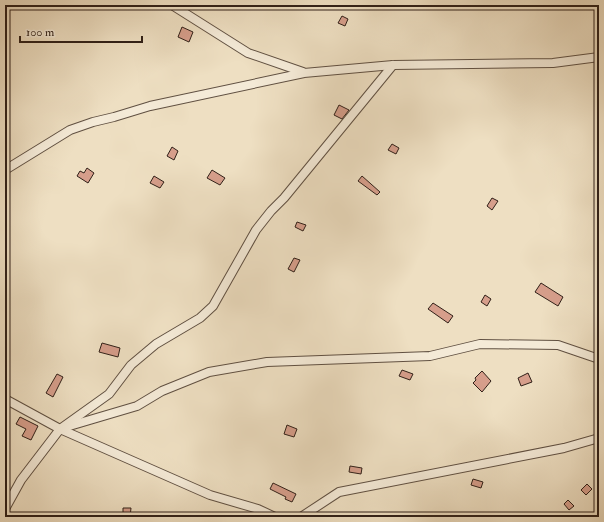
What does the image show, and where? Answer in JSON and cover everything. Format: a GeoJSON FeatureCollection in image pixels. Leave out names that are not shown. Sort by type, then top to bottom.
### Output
{"type":"FeatureCollection","features":[{"type":"Feature","properties":{"kind":"street"},"geometry":{"type":"LineString","coordinates":[[172,5],[248,53],[304,73]]}},
{"type":"Feature","properties":{"kind":"street"},"geometry":{"type":"LineString","coordinates":[[5,170],[70,130],[93,122],[158,104],[304,73],[393,65],[553,63],[599,57]]}},
{"type":"Feature","properties":{"kind":"street"},"geometry":{"type":"LineString","coordinates":[[5,509],[21,480],[60,429],[109,394],[131,366],[156,344],[200,318],[213,306],[256,230],[270,211],[284,198],[393,65]]}},
{"type":"Feature","properties":{"kind":"street"},"geometry":{"type":"LineString","coordinates":[[60,429],[137,406],[162,391],[209,372],[267,362],[430,356],[480,344],[558,345],[599,359]]}},
{"type":"Feature","properties":{"kind":"street"},"geometry":{"type":"LineString","coordinates":[[5,399],[60,429],[210,495],[258,509],[275,517]]}},
{"type":"Feature","properties":{"kind":"street"},"geometry":{"type":"LineString","coordinates":[[301,517],[339,492],[564,448],[599,438]]}},
{"type":"Feature","properties":{"kind":"building"},"geometry":{"type":"Polygon","coordinates":[[[342,16],[348,19],[345,26],[338,23],[342,16]]]}},
{"type":"Feature","properties":{"kind":"building"},"geometry":{"type":"Polygon","coordinates":[[[182,27],[193,32],[189,42],[178,37],[182,27]]]}},
{"type":"Feature","properties":{"kind":"building"},"geometry":{"type":"Polygon","coordinates":[[[339,105],[349,110],[342,119],[334,115],[339,105]]]}},
{"type":"Feature","properties":{"kind":"building"},"geometry":{"type":"Polygon","coordinates":[[[392,144],[399,148],[396,154],[388,150],[392,144]]]}},
{"type":"Feature","properties":{"kind":"building"},"geometry":{"type":"Polygon","coordinates":[[[172,147],[178,151],[174,160],[167,156],[172,147]]]}},
{"type":"Feature","properties":{"kind":"building"},"geometry":{"type":"Polygon","coordinates":[[[87,168],[94,173],[88,183],[77,176],[80,171],[84,173],[87,168]]]}},
{"type":"Feature","properties":{"kind":"building"},"geometry":{"type":"Polygon","coordinates":[[[212,170],[225,178],[220,185],[207,178],[212,170]]]}},
{"type":"Feature","properties":{"kind":"building"},"geometry":{"type":"Polygon","coordinates":[[[154,176],[164,182],[160,188],[150,183],[154,176]]]}},
{"type":"Feature","properties":{"kind":"building"},"geometry":{"type":"Polygon","coordinates":[[[362,176],[380,192],[377,195],[358,181],[362,176]]]}},
{"type":"Feature","properties":{"kind":"building"},"geometry":{"type":"Polygon","coordinates":[[[492,198],[498,201],[492,210],[487,206],[492,198]]]}},
{"type":"Feature","properties":{"kind":"building"},"geometry":{"type":"Polygon","coordinates":[[[297,222],[306,225],[303,231],[295,227],[297,222]]]}},
{"type":"Feature","properties":{"kind":"building"},"geometry":{"type":"Polygon","coordinates":[[[294,258],[300,260],[294,272],[288,269],[294,258]]]}},
{"type":"Feature","properties":{"kind":"building"},"geometry":{"type":"Polygon","coordinates":[[[541,283],[563,297],[558,306],[535,292],[541,283]]]}},
{"type":"Feature","properties":{"kind":"building"},"geometry":{"type":"Polygon","coordinates":[[[485,295],[491,299],[487,306],[481,302],[485,295]]]}},
{"type":"Feature","properties":{"kind":"building"},"geometry":{"type":"Polygon","coordinates":[[[433,303],[453,316],[448,323],[428,309],[433,303]]]}},
{"type":"Feature","properties":{"kind":"building"},"geometry":{"type":"Polygon","coordinates":[[[102,343],[120,348],[118,357],[99,352],[102,343]]]}},
{"type":"Feature","properties":{"kind":"building"},"geometry":{"type":"Polygon","coordinates":[[[402,370],[413,374],[410,380],[399,376],[402,370]]]}},
{"type":"Feature","properties":{"kind":"building"},"geometry":{"type":"Polygon","coordinates":[[[482,371],[491,381],[482,392],[473,383],[476,380],[475,378],[482,371]]]}},
{"type":"Feature","properties":{"kind":"building"},"geometry":{"type":"Polygon","coordinates":[[[528,373],[532,382],[521,386],[518,378],[528,373]]]}},
{"type":"Feature","properties":{"kind":"building"},"geometry":{"type":"Polygon","coordinates":[[[57,374],[63,377],[53,397],[46,393],[57,374]]]}},
{"type":"Feature","properties":{"kind":"building"},"geometry":{"type":"Polygon","coordinates":[[[20,417],[38,426],[31,440],[22,436],[26,429],[16,424],[20,417]]]}},
{"type":"Feature","properties":{"kind":"building"},"geometry":{"type":"Polygon","coordinates":[[[287,425],[297,429],[294,437],[284,434],[287,425]]]}},
{"type":"Feature","properties":{"kind":"building"},"geometry":{"type":"Polygon","coordinates":[[[350,466],[362,468],[361,474],[349,472],[350,466]]]}},
{"type":"Feature","properties":{"kind":"building"},"geometry":{"type":"Polygon","coordinates":[[[473,479],[483,482],[481,488],[471,485],[473,479]]]}},
{"type":"Feature","properties":{"kind":"building"},"geometry":{"type":"Polygon","coordinates":[[[273,483],[296,494],[292,502],[285,499],[286,497],[270,489],[273,483]]]}},
{"type":"Feature","properties":{"kind":"building"},"geometry":{"type":"Polygon","coordinates":[[[587,484],[592,489],[586,495],[581,490],[587,484]]]}},
{"type":"Feature","properties":{"kind":"building"},"geometry":{"type":"Polygon","coordinates":[[[568,500],[574,506],[569,510],[564,504],[568,500]]]}},
{"type":"Feature","properties":{"kind":"building"},"geometry":{"type":"Polygon","coordinates":[[[123,508],[131,508],[130,517],[123,517],[123,508]]]}}]}
